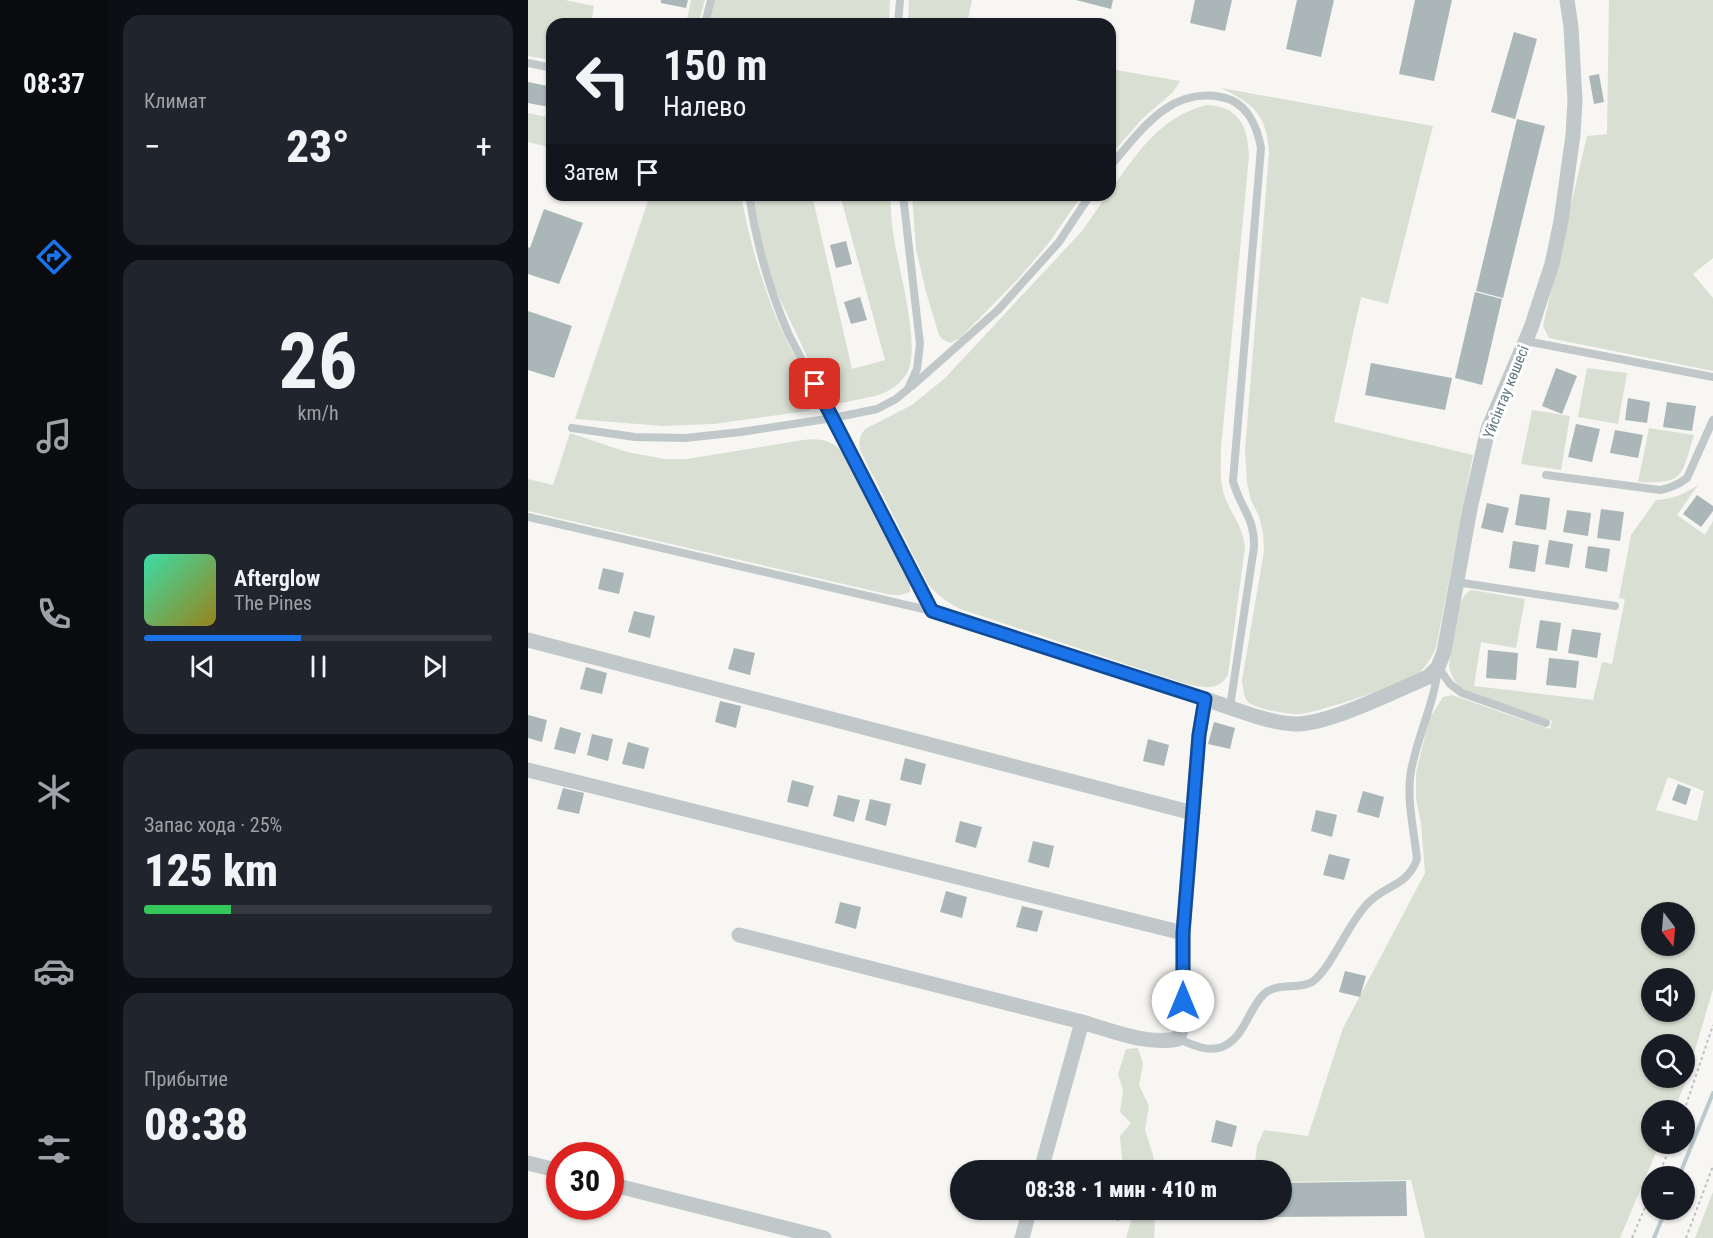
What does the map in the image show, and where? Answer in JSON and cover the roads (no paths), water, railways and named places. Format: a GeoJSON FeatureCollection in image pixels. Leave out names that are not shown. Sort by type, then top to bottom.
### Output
{"type":"FeatureCollection","features":[{"type":"Feature","properties":{"kind":"street","name":"Үйсінтау көшесі"},"geometry":{"type":"LineString","coordinates":[[1438,667],[1444,652],[1470,508],[1488,429],[1526,341],[1552,264],[1561,221],[1573,135],[1575,101],[1571,27],[1567,0]]}},
{"type":"Feature","properties":{"kind":"street"},"geometry":{"type":"LineString","coordinates":[[528,640],[1193,813]]}},
{"type":"Feature","properties":{"kind":"street"},"geometry":{"type":"LineString","coordinates":[[739,935],[1082,1022],[1130,1037],[1164,1041],[1178,1039],[1183,1024],[1183,933],[1199,735],[1205,699],[1272,721],[1296,724],[1323,719],[1365,704],[1428,677],[1438,667]]}},
{"type":"Feature","properties":{"kind":"street"},"geometry":{"type":"LineString","coordinates":[[528,770],[1183,933]]}},
{"type":"Feature","properties":{"kind":"street"},"geometry":{"type":"LineString","coordinates":[[1044,1160],[1082,1022]]}},
{"type":"Feature","properties":{"kind":"street"},"geometry":{"type":"LineString","coordinates":[[528,1163],[546,1168]]}},
{"type":"Feature","properties":{"kind":"street"},"geometry":{"type":"LineString","coordinates":[[624,1188],[824,1238]]}},
{"type":"Feature","properties":{"kind":"street"},"geometry":{"type":"LineString","coordinates":[[1022,1238],[1027,1220]]}},
{"type":"Feature","properties":{"kind":"lane"},"geometry":{"type":"LineString","coordinates":[[706,18],[711,0]]}},
{"type":"Feature","properties":{"kind":"lane"},"geometry":{"type":"LineString","coordinates":[[898,18],[900,0]]}},
{"type":"Feature","properties":{"kind":"lane"},"geometry":{"type":"LineString","coordinates":[[528,63],[546,67]]}},
{"type":"Feature","properties":{"kind":"lane"},"geometry":{"type":"LineString","coordinates":[[1116,159],[1151,119],[1180,99],[1205,94],[1230,99],[1248,112],[1258,131],[1261,148],[1233,481],[1237,498],[1249,514],[1254,533],[1254,547],[1230,707]]}},
{"type":"Feature","properties":{"kind":"lane"},"geometry":{"type":"LineString","coordinates":[[750,201],[756,238],[772,294],[788,333],[932,611]]}},
{"type":"Feature","properties":{"kind":"lane"},"geometry":{"type":"LineString","coordinates":[[904,201],[920,344],[917,369],[909,388]]}},
{"type":"Feature","properties":{"kind":"lane"},"geometry":{"type":"LineString","coordinates":[[572,428],[634,437],[685,438],[741,432],[877,409],[896,399],[998,310],[1059,242],[1086,201]]}},
{"type":"Feature","properties":{"kind":"lane"},"geometry":{"type":"LineString","coordinates":[[1526,341],[1713,377]]}},
{"type":"Feature","properties":{"kind":"lane"},"geometry":{"type":"LineString","coordinates":[[1546,475],[1670,489],[1687,478],[1713,420]]}},
{"type":"Feature","properties":{"kind":"lane"},"geometry":{"type":"LineString","coordinates":[[528,517],[932,611],[1205,699]]}},
{"type":"Feature","properties":{"kind":"lane"},"geometry":{"type":"LineString","coordinates":[[1456,582],[1615,606]]}},
{"type":"Feature","properties":{"kind":"lane"},"geometry":{"type":"LineString","coordinates":[[1438,667],[1450,684],[1462,693],[1546,723]]}},
{"type":"Feature","properties":{"kind":"lane"},"geometry":{"type":"LineString","coordinates":[[1178,1039],[1202,1048],[1214,1049],[1226,1046],[1237,1036],[1257,1002],[1266,992],[1278,987],[1310,983],[1320,974],[1357,916],[1369,902],[1384,890],[1406,879],[1414,868],[1417,859],[1410,784],[1411,767],[1436,687],[1438,667]]}},
{"type":"Feature","properties":{"kind":"waterway"},"geometry":{"type":"LineString","coordinates":[[1683,1166],[1713,1093]]}},
{"type":"Feature","properties":{"kind":"waterway"},"geometry":{"type":"LineString","coordinates":[[1654,1238],[1661,1220]]}}]}
